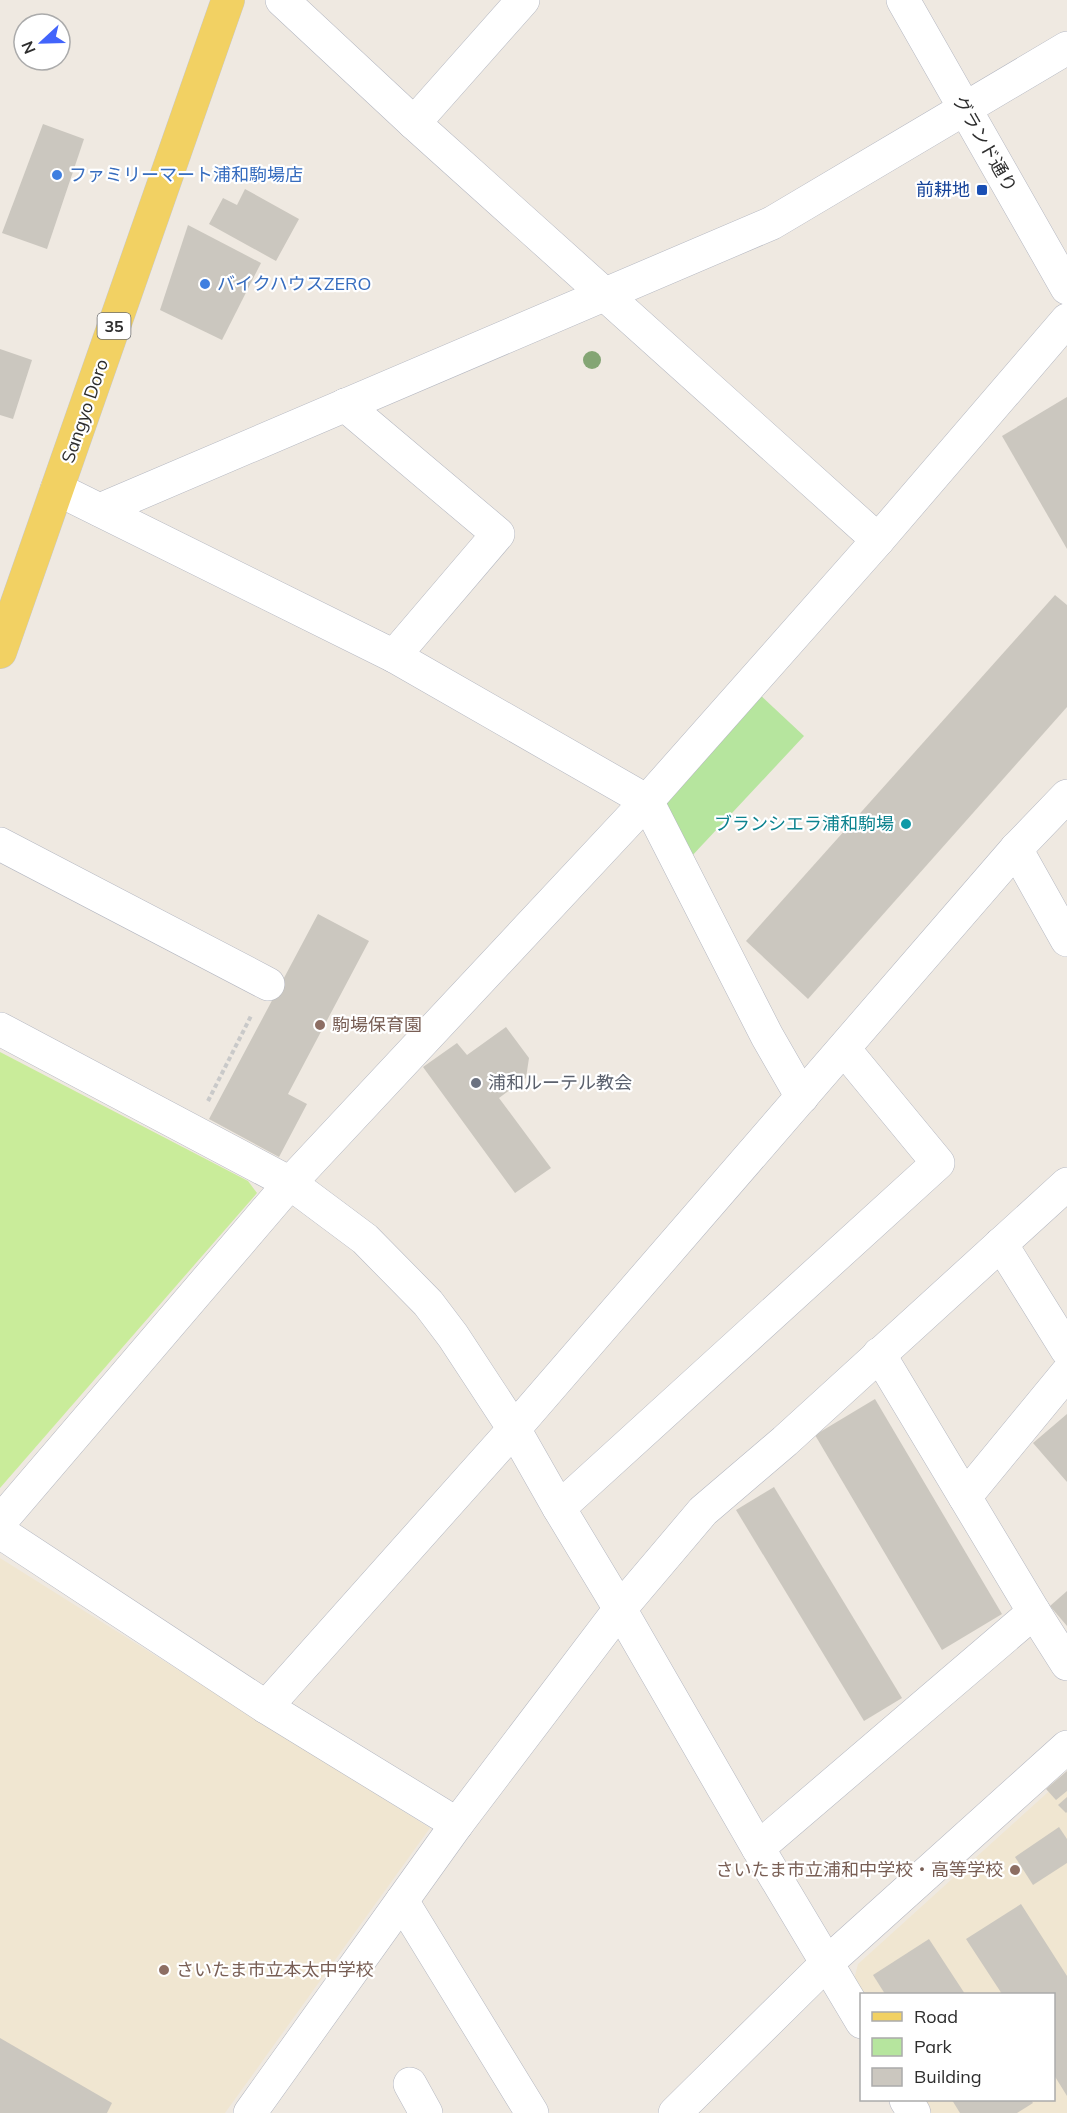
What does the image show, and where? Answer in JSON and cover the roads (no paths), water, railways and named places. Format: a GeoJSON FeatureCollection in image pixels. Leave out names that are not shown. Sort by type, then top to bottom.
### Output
{"type":"FeatureCollection","features":[{"type":"Feature","properties":{"kind":"main road","name":"Sangyo Doro"},"geometry":{"type":"LineString","coordinates":[[0,652],[228,0]]}},
{"type":"Feature","properties":{"kind":"street"},"geometry":{"type":"LineString","coordinates":[[282,0],[414,123],[878,540]]}},
{"type":"Feature","properties":{"kind":"street"},"geometry":{"type":"LineString","coordinates":[[414,123],[523,0]]}},
{"type":"Feature","properties":{"kind":"street","name":"グランド通り"},"geometry":{"type":"LineString","coordinates":[[903,0],[1067,288]]}},
{"type":"Feature","properties":{"kind":"street"},"geometry":{"type":"LineString","coordinates":[[100,510],[772,223],[1067,48]]}},
{"type":"Feature","properties":{"kind":"street"},"geometry":{"type":"LineString","coordinates":[[0,1522],[290,1183],[647,801],[878,540],[1067,320]]}},
{"type":"Feature","properties":{"kind":"street"},"geometry":{"type":"LineString","coordinates":[[345,405],[498,534],[394,656]]}},
{"type":"Feature","properties":{"kind":"street"},"geometry":{"type":"LineString","coordinates":[[57,489],[394,656],[647,801],[767,1036],[802,1097]]}},
{"type":"Feature","properties":{"kind":"street"},"geometry":{"type":"LineString","coordinates":[[266,1707],[514,1429],[1016,849],[1067,796]]}},
{"type":"Feature","properties":{"kind":"street"},"geometry":{"type":"LineString","coordinates":[[0,844],[268,984]]}},
{"type":"Feature","properties":{"kind":"street"},"geometry":{"type":"LineString","coordinates":[[1016,849],[1067,940]]}},
{"type":"Feature","properties":{"kind":"street"},"geometry":{"type":"LineString","coordinates":[[0,1029],[290,1183],[365,1239],[428,1303],[453,1336],[514,1429],[860,2020]]}},
{"type":"Feature","properties":{"kind":"street"},"geometry":{"type":"LineString","coordinates":[[559,1508],[938,1163],[844,1049]]}},
{"type":"Feature","properties":{"kind":"street"},"geometry":{"type":"LineString","coordinates":[[250,2113],[457,1824],[620,1609],[703,1511],[785,1441],[1067,1184]]}},
{"type":"Feature","properties":{"kind":"street"},"geometry":{"type":"LineString","coordinates":[[1001,1244],[1067,1350]]}},
{"type":"Feature","properties":{"kind":"street"},"geometry":{"type":"LineString","coordinates":[[879,1354],[1067,1664]]}},
{"type":"Feature","properties":{"kind":"street"},"geometry":{"type":"LineString","coordinates":[[965,1497],[1067,1373]]}},
{"type":"Feature","properties":{"kind":"street"},"geometry":{"type":"LineString","coordinates":[[0,1532],[266,1707],[457,1824]]}},
{"type":"Feature","properties":{"kind":"street"},"geometry":{"type":"LineString","coordinates":[[758,1848],[1034,1612]]}},
{"type":"Feature","properties":{"kind":"street"},"geometry":{"type":"LineString","coordinates":[[675,2113],[827,1963],[1067,1748]]}},
{"type":"Feature","properties":{"kind":"street"},"geometry":{"type":"LineString","coordinates":[[402,1901],[532,2113]]}},
{"type":"Feature","properties":{"kind":"street"},"geometry":{"type":"LineString","coordinates":[[410,2084],[426,2113]]}},
{"type":"Feature","properties":{"kind":"place","name":"ファミリーマート浦和駒場店"},"geometry":{"type":"Point","coordinates":[57,175]}},
{"type":"Feature","properties":{"kind":"place","name":"前耕地"},"geometry":{"type":"Point","coordinates":[982,190]}},
{"type":"Feature","properties":{"kind":"place","name":"バイクハウスZERO"},"geometry":{"type":"Point","coordinates":[205,284]}},
{"type":"Feature","properties":{"kind":"place","name":"ブランシエラ浦和駒場"},"geometry":{"type":"Point","coordinates":[906,824]}},
{"type":"Feature","properties":{"kind":"place","name":"駒場保育園"},"geometry":{"type":"Point","coordinates":[320,1025]}},
{"type":"Feature","properties":{"kind":"place","name":"浦和ルーテル教会"},"geometry":{"type":"Point","coordinates":[476,1083]}},
{"type":"Feature","properties":{"kind":"place","name":"さいたま市立浦和中学校・高等学校"},"geometry":{"type":"Point","coordinates":[1015,1870]}},
{"type":"Feature","properties":{"kind":"place","name":"さいたま市立本太中学校"},"geometry":{"type":"Point","coordinates":[164,1970]}}]}
